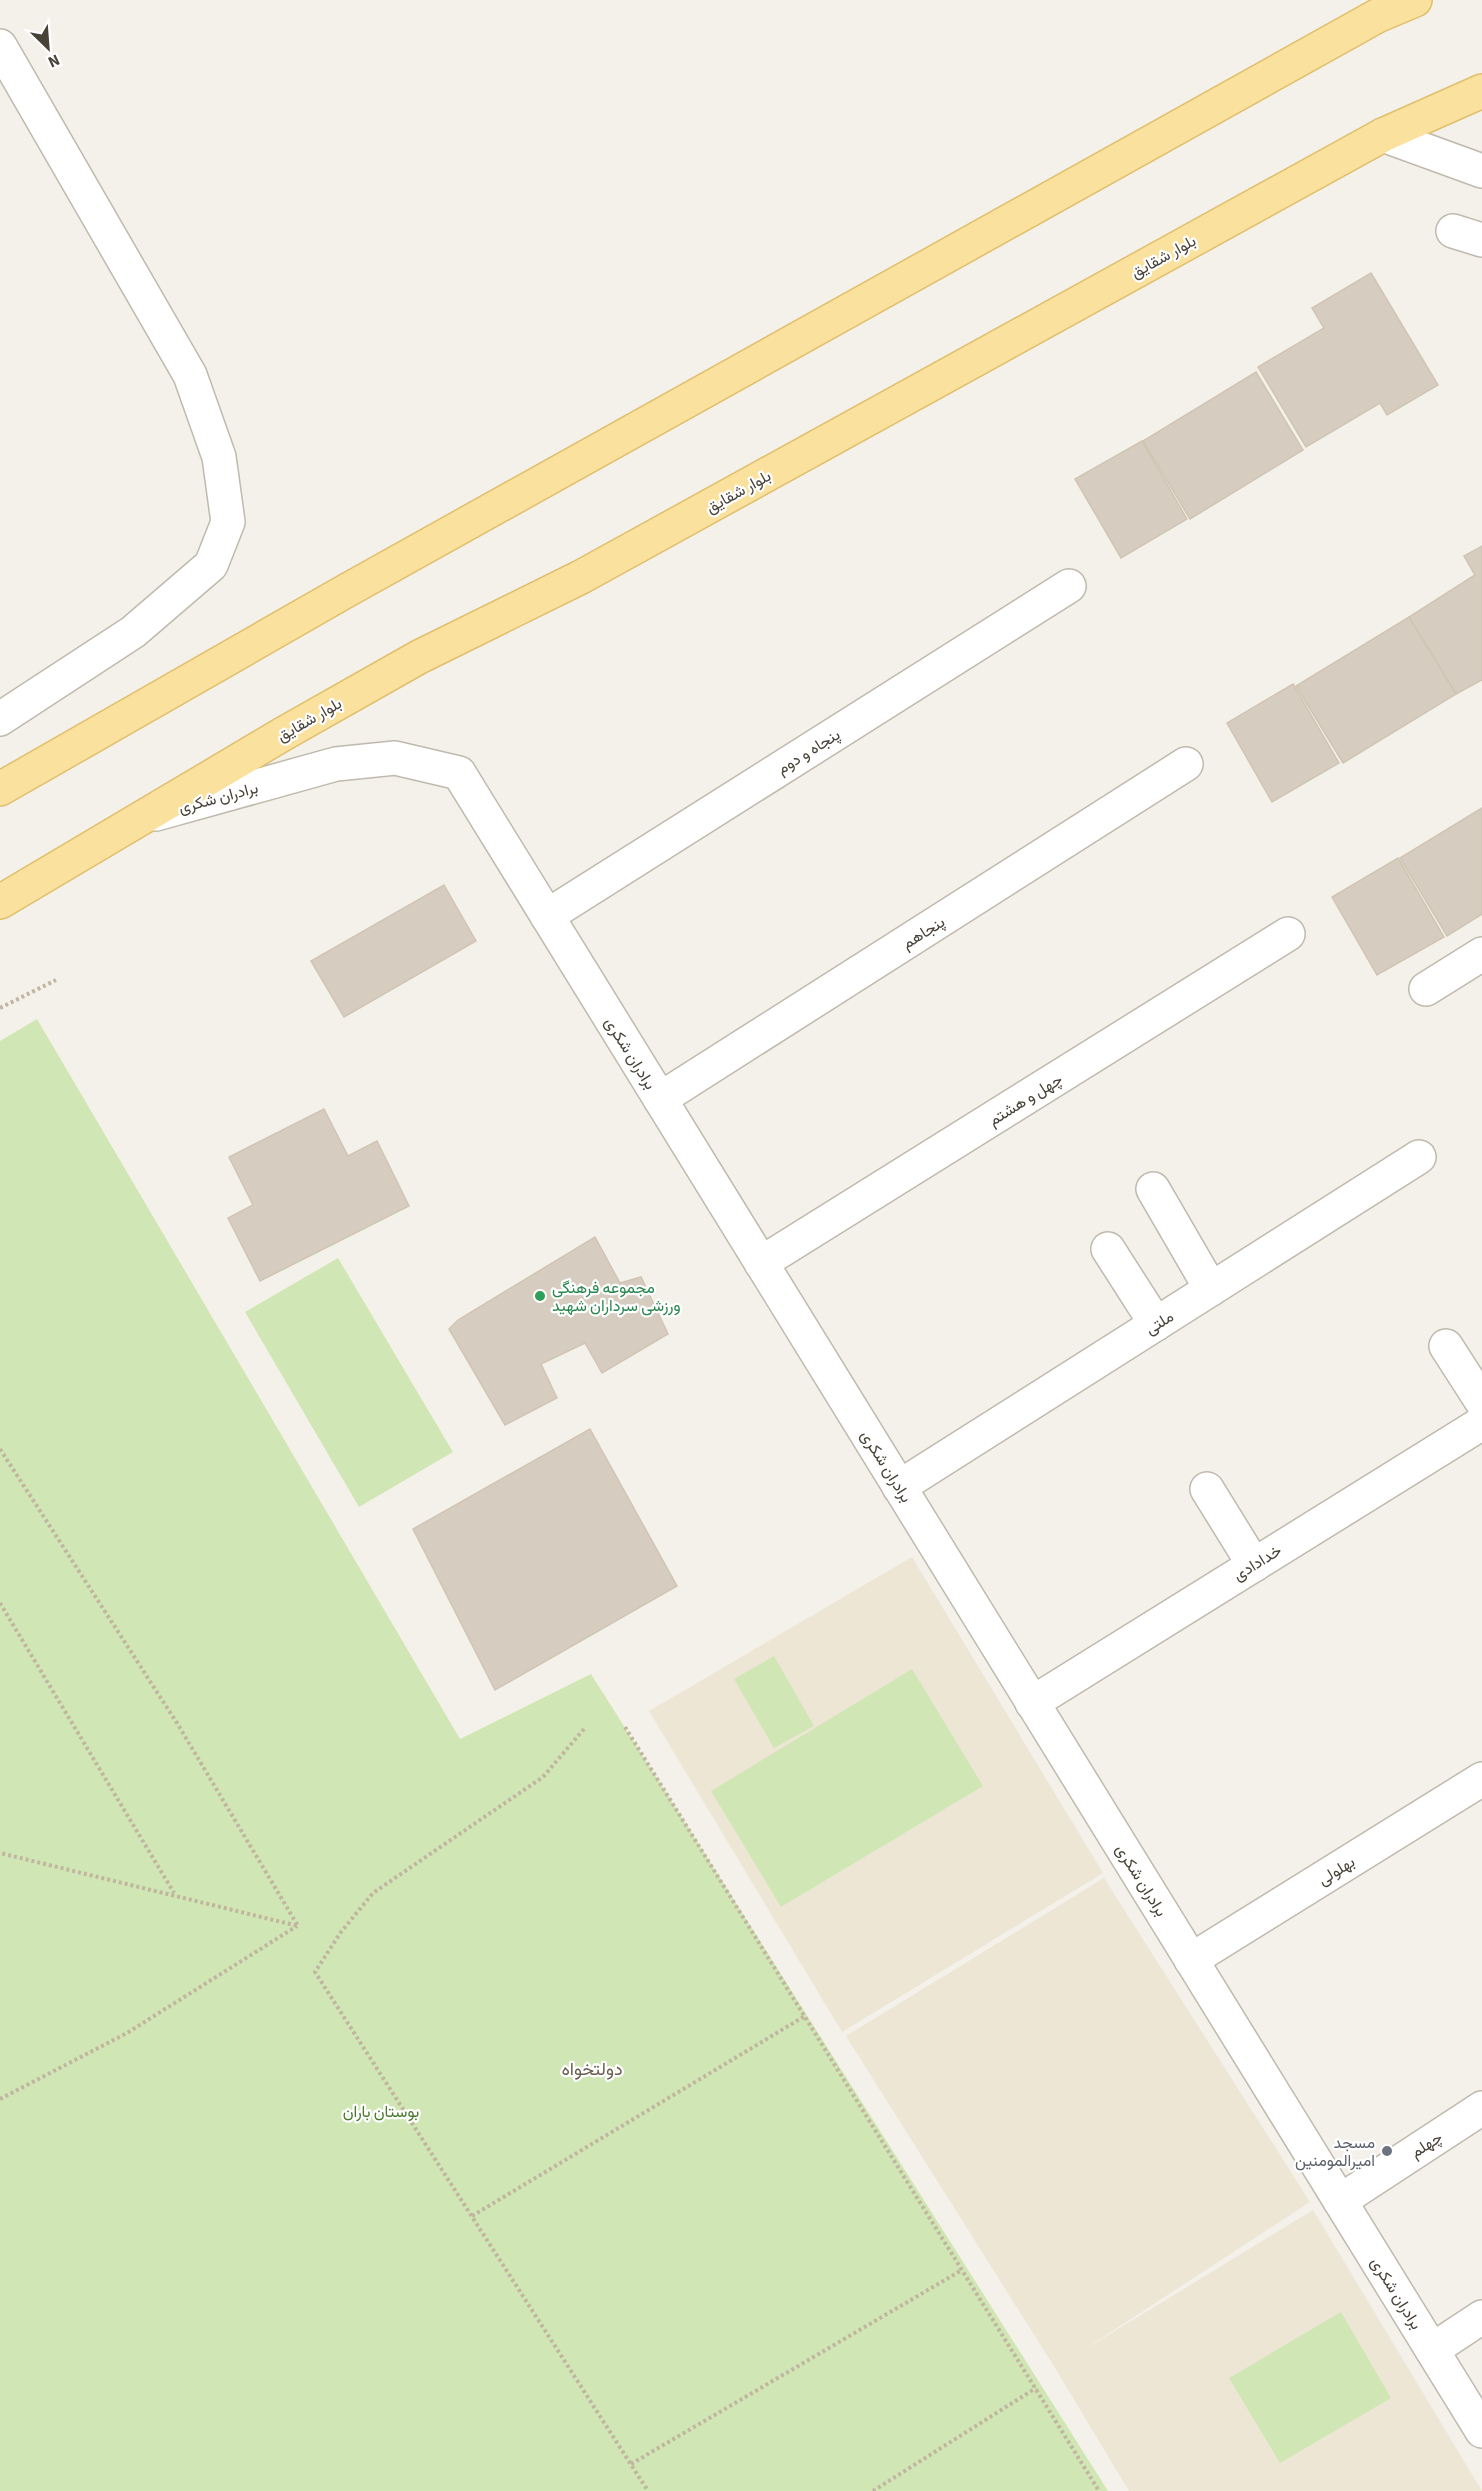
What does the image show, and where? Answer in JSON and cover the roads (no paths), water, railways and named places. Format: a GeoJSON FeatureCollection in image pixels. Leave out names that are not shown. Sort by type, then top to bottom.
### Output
{"type":"FeatureCollection","features":[{"type":"Feature","properties":{"kind":"main road"},"geometry":{"type":"LineString","coordinates":[[0,789],[334,598],[1377,16],[1415,0]]}},
{"type":"Feature","properties":{"kind":"main road","name":"بلوار شقایق"},"geometry":{"type":"LineString","coordinates":[[0,902],[149,816],[283,734],[419,657],[581,577],[1383,135],[1482,91]]}},
{"type":"Feature","properties":{"kind":"street"},"geometry":{"type":"LineString","coordinates":[[0,46],[190,375],[219,457],[228,522],[211,565],[133,632],[0,719]]}},
{"type":"Feature","properties":{"kind":"street"},"geometry":{"type":"LineString","coordinates":[[1383,135],[1482,171]]}},
{"type":"Feature","properties":{"kind":"street","name":"پنجاه و دوم"},"geometry":{"type":"LineString","coordinates":[[547,916],[1069,586]]}},
{"type":"Feature","properties":{"kind":"street","name":"برادران شکری"},"geometry":{"type":"LineString","coordinates":[[149,816],[336,764],[395,758],[459,773],[1482,2431]]}},
{"type":"Feature","properties":{"kind":"street","name":"پنجاهم"},"geometry":{"type":"LineString","coordinates":[[660,1099],[1186,764]]}},
{"type":"Feature","properties":{"kind":"street","name":"چهل و هشتم"},"geometry":{"type":"LineString","coordinates":[[761,1263],[1288,934]]}},
{"type":"Feature","properties":{"kind":"street"},"geometry":{"type":"LineString","coordinates":[[1426,989],[1482,954]]}},
{"type":"Feature","properties":{"kind":"street","name":"ملتی"},"geometry":{"type":"LineString","coordinates":[[899,1487],[1419,1157]]}},
{"type":"Feature","properties":{"kind":"street"},"geometry":{"type":"LineString","coordinates":[[1153,1189],[1211,1289]]}},
{"type":"Feature","properties":{"kind":"street"},"geometry":{"type":"LineString","coordinates":[[1108,1249],[1156,1324]]}},
{"type":"Feature","properties":{"kind":"street"},"geometry":{"type":"LineString","coordinates":[[1446,1347],[1482,1402]]}},
{"type":"Feature","properties":{"kind":"street","name":"خدادادی"},"geometry":{"type":"LineString","coordinates":[[1032,1702],[1482,1423]]}},
{"type":"Feature","properties":{"kind":"street"},"geometry":{"type":"LineString","coordinates":[[1207,1489],[1254,1564]]}},
{"type":"Feature","properties":{"kind":"street","name":"بهلولی"},"geometry":{"type":"LineString","coordinates":[[1191,1960],[1482,1779]]}},
{"type":"Feature","properties":{"kind":"street","name":"چهلم"},"geometry":{"type":"LineString","coordinates":[[1340,2201],[1482,2108]]}},
{"type":"Feature","properties":{"kind":"street"},"geometry":{"type":"LineString","coordinates":[[1432,2350],[1482,2317]]}},
{"type":"Feature","properties":{"kind":"place","name":"مجموعه فرهنگی ورزشی سرداران شهید"},"geometry":{"type":"Point","coordinates":[540,1296]}},
{"type":"Feature","properties":{"kind":"place","name":"مسجد امیرالمومنین"},"geometry":{"type":"Point","coordinates":[1387,2151]}},
{"type":"Feature","properties":{"kind":"district","name":"دولتخواه"},"geometry":{"type":"Point","coordinates":[592,2069]}},
{"type":"Feature","properties":{"kind":"park label","name":"بوستان باران"},"geometry":{"type":"Point","coordinates":[381,2111]}}]}
